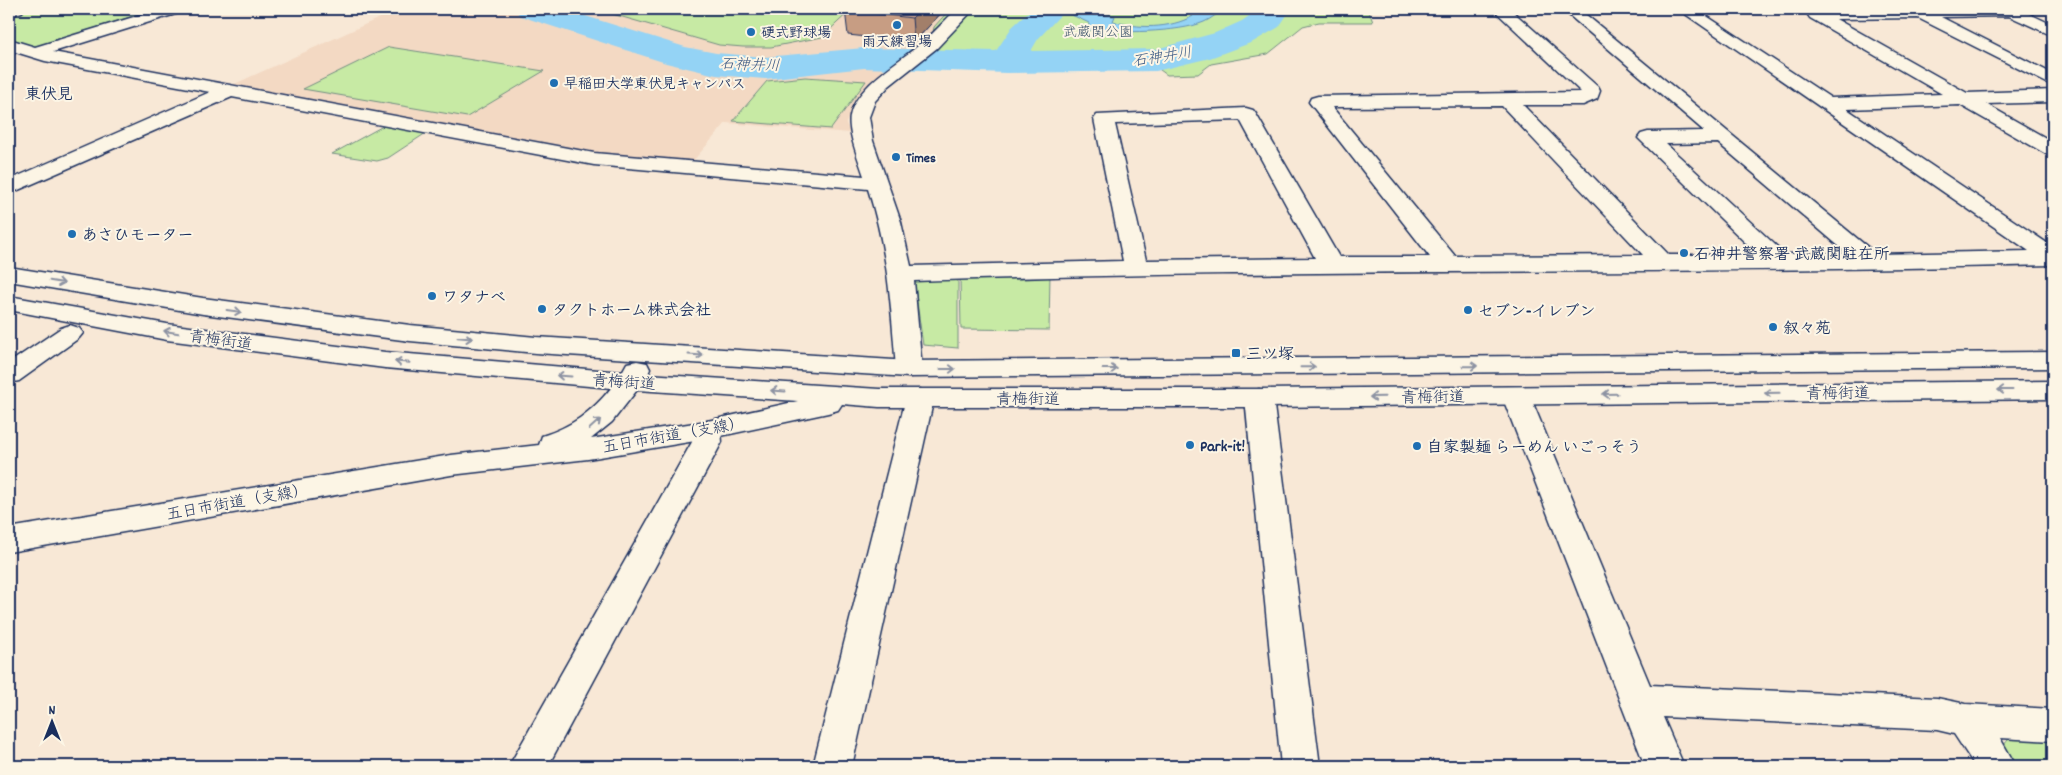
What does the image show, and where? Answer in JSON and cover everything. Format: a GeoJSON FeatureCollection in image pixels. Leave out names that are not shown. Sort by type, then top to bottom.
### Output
{"type":"FeatureCollection","features":[{"type":"Feature","properties":{"kind":"street"},"geometry":{"type":"LineString","coordinates":[[9,11],[16,9]]}},
{"type":"Feature","properties":{"kind":"street"},"geometry":{"type":"LineString","coordinates":[[9,62],[176,9]]}},
{"type":"Feature","properties":{"kind":"street"},"geometry":{"type":"LineString","coordinates":[[832,766],[914,384],[901,274],[890,222],[863,141],[859,117],[866,99],[883,82],[931,44],[966,9]]}},
{"type":"Feature","properties":{"kind":"street"},"geometry":{"type":"LineString","coordinates":[[1449,265],[1318,102],[1508,100],[1582,98],[1590,95],[1591,92],[1501,9]]}},
{"type":"Feature","properties":{"kind":"street"},"geometry":{"type":"LineString","coordinates":[[1570,9],[1872,262]]}},
{"type":"Feature","properties":{"kind":"street"},"geometry":{"type":"LineString","coordinates":[[1686,9],[2053,257]]}},
{"type":"Feature","properties":{"kind":"street"},"geometry":{"type":"LineString","coordinates":[[2048,26],[2010,10],[1816,15],[2053,150]]}},
{"type":"Feature","properties":{"kind":"street"},"geometry":{"type":"LineString","coordinates":[[1916,11],[2053,81]]}},
{"type":"Feature","properties":{"kind":"street"},"geometry":{"type":"LineString","coordinates":[[9,44],[45,56],[594,159],[877,183]]}},
{"type":"Feature","properties":{"kind":"street"},"geometry":{"type":"LineString","coordinates":[[9,188],[229,91]]}},
{"type":"Feature","properties":{"kind":"street"},"geometry":{"type":"LineString","coordinates":[[1827,104],[2053,96]]}},
{"type":"Feature","properties":{"kind":"street"},"geometry":{"type":"LineString","coordinates":[[1508,100],[1662,262]]}},
{"type":"Feature","properties":{"kind":"street"},"geometry":{"type":"LineString","coordinates":[[1136,267],[1104,119],[1246,114],[1332,266]]}},
{"type":"Feature","properties":{"kind":"street"},"geometry":{"type":"LineString","coordinates":[[1723,137],[1648,138],[1780,263]]}},
{"type":"Feature","properties":{"kind":"street"},"geometry":{"type":"LineString","coordinates":[[901,274],[1062,268],[1662,262],[1872,262],[2053,257]]}},
{"type":"Feature","properties":{"kind":"street","name":"青梅街道"},"geometry":{"type":"LineString","coordinates":[[9,274],[203,306],[337,324],[526,344],[647,352],[914,384],[1258,398],[2053,390]]}},
{"type":"Feature","properties":{"kind":"street","name":"青梅街道"},"geometry":{"type":"LineString","coordinates":[[9,303],[167,332],[404,362],[629,381],[879,398],[914,384],[2053,360]]}},
{"type":"Feature","properties":{"kind":"street"},"geometry":{"type":"LineString","coordinates":[[9,375],[70,333]]}},
{"type":"Feature","properties":{"kind":"street","name":"五日市街道（支線）"},"geometry":{"type":"LineString","coordinates":[[466,462],[576,436],[589,429],[602,417],[629,381],[647,352]]}},
{"type":"Feature","properties":{"kind":"street"},"geometry":{"type":"LineString","coordinates":[[1516,396],[1664,766]]}},
{"type":"Feature","properties":{"kind":"street","name":"五日市街道（支線）"},"geometry":{"type":"LineString","coordinates":[[9,540],[466,462],[588,449],[707,430],[817,406],[879,398]]}},
{"type":"Feature","properties":{"kind":"street"},"geometry":{"type":"LineString","coordinates":[[1258,398],[1301,766]]}},
{"type":"Feature","properties":{"kind":"street"},"geometry":{"type":"LineString","coordinates":[[528,766],[707,442],[707,430]]}},
{"type":"Feature","properties":{"kind":"street"},"geometry":{"type":"LineString","coordinates":[[1637,700],[1937,714],[1966,720],[2053,725]]}},
{"type":"Feature","properties":{"kind":"street"},"geometry":{"type":"LineString","coordinates":[[1966,720],[1996,766]]}},
{"type":"Feature","properties":{"kind":"shaded area","name":"早稲田大学東伏見キャンパス"},"geometry":{"type":"Polygon","coordinates":[[[399,9],[958,9],[921,46],[876,80],[856,100],[846,123],[850,133],[726,123],[693,161],[601,155],[228,87],[399,9]]]}},
{"type":"Feature","properties":{"kind":"green space"},"geometry":{"type":"Polygon","coordinates":[[[23,9],[155,9],[36,47],[9,40],[9,13],[23,9]]]}},
{"type":"Feature","properties":{"kind":"green space","name":"硬式野球場"},"geometry":{"type":"Polygon","coordinates":[[[595,9],[852,9],[822,37],[771,47],[743,47],[719,45],[595,9]]]}},
{"type":"Feature","properties":{"kind":"green space","name":"武蔵関公園"},"geometry":{"type":"Polygon","coordinates":[[[950,9],[1368,9],[1373,22],[1319,22],[1303,26],[1268,54],[1211,64],[1198,74],[1167,75],[1142,57],[929,57],[934,27],[950,9]]]}},
{"type":"Feature","properties":{"kind":"green space"},"geometry":{"type":"Polygon","coordinates":[[[389,47],[544,71],[467,117],[303,89],[389,47]]]}},
{"type":"Feature","properties":{"kind":"green space"},"geometry":{"type":"Polygon","coordinates":[[[805,77],[866,81],[831,129],[733,121],[767,81],[805,77]]]}},
{"type":"Feature","properties":{"kind":"green space"},"geometry":{"type":"Polygon","coordinates":[[[383,126],[426,133],[388,158],[377,161],[332,154],[383,126]]]}},
{"type":"Feature","properties":{"kind":"green space"},"geometry":{"type":"Polygon","coordinates":[[[1050,273],[1049,330],[961,329],[960,277],[1050,273]]]}},
{"type":"Feature","properties":{"kind":"green space"},"geometry":{"type":"Polygon","coordinates":[[[958,277],[958,348],[923,345],[914,281],[919,278],[958,277]]]}},
{"type":"Feature","properties":{"kind":"green space"},"geometry":{"type":"Polygon","coordinates":[[[2009,739],[2053,741],[2053,766],[2015,766],[2002,747],[2009,739]]]}},
{"type":"Feature","properties":{"kind":"water"},"geometry":{"type":"Polygon","coordinates":[[[1059,9],[1083,9],[1093,15],[1115,16],[1113,21],[1122,24],[1153,26],[1174,23],[1193,16],[1187,10],[1189,9],[1224,9],[1207,21],[1193,26],[1164,30],[1116,32],[1089,30],[1089,23],[1059,9]]]}},
{"type":"Feature","properties":{"kind":"building"},"geometry":{"type":"Polygon","coordinates":[[[921,9],[912,18],[845,10],[921,9]]]}},
{"type":"Feature","properties":{"kind":"waterway","name":"石神井川"},"geometry":{"type":"LineString","coordinates":[[531,9],[678,56],[716,64],[765,68],[864,58],[1007,62]]}},
{"type":"Feature","properties":{"kind":"waterway","name":"石神井川"},"geometry":{"type":"LineString","coordinates":[[1007,62],[1024,34],[1050,9]]}},
{"type":"Feature","properties":{"kind":"waterway","name":"石神井川"},"geometry":{"type":"LineString","coordinates":[[1007,62],[1156,60],[1227,41],[1267,20],[1275,9]]}},
{"type":"Feature","properties":{"kind":"place","name":"雨天練習場"},"geometry":{"type":"Point","coordinates":[897,25]}},
{"type":"Feature","properties":{"kind":"place","name":"硬式野球場"},"geometry":{"type":"Point","coordinates":[751,32]}},
{"type":"Feature","properties":{"kind":"place","name":"早稲田大学東伏見キャンパス"},"geometry":{"type":"Point","coordinates":[554,83]}},
{"type":"Feature","properties":{"kind":"place","name":"Times"},"geometry":{"type":"Point","coordinates":[896,157]}},
{"type":"Feature","properties":{"kind":"place","name":"あさひモーター"},"geometry":{"type":"Point","coordinates":[72,234]}},
{"type":"Feature","properties":{"kind":"place","name":"石神井警察署 武蔵関駐在所"},"geometry":{"type":"Point","coordinates":[1684,253]}},
{"type":"Feature","properties":{"kind":"place","name":"ワタナベ"},"geometry":{"type":"Point","coordinates":[432,296]}},
{"type":"Feature","properties":{"kind":"place","name":"タクトホーム株式会社"},"geometry":{"type":"Point","coordinates":[542,309]}},
{"type":"Feature","properties":{"kind":"place","name":"セブン-イレブン"},"geometry":{"type":"Point","coordinates":[1468,310]}},
{"type":"Feature","properties":{"kind":"place","name":"叙々苑"},"geometry":{"type":"Point","coordinates":[1773,327]}},
{"type":"Feature","properties":{"kind":"place","name":"三ツ塚"},"geometry":{"type":"Point","coordinates":[1236,353]}},
{"type":"Feature","properties":{"kind":"place","name":"Park-it!"},"geometry":{"type":"Point","coordinates":[1190,445]}},
{"type":"Feature","properties":{"kind":"place","name":"自家製麺 らーめん いごっそう"},"geometry":{"type":"Point","coordinates":[1417,446]}},
{"type":"Feature","properties":{"kind":"district","name":"東伏見"},"geometry":{"type":"Point","coordinates":[49,93]}}]}
